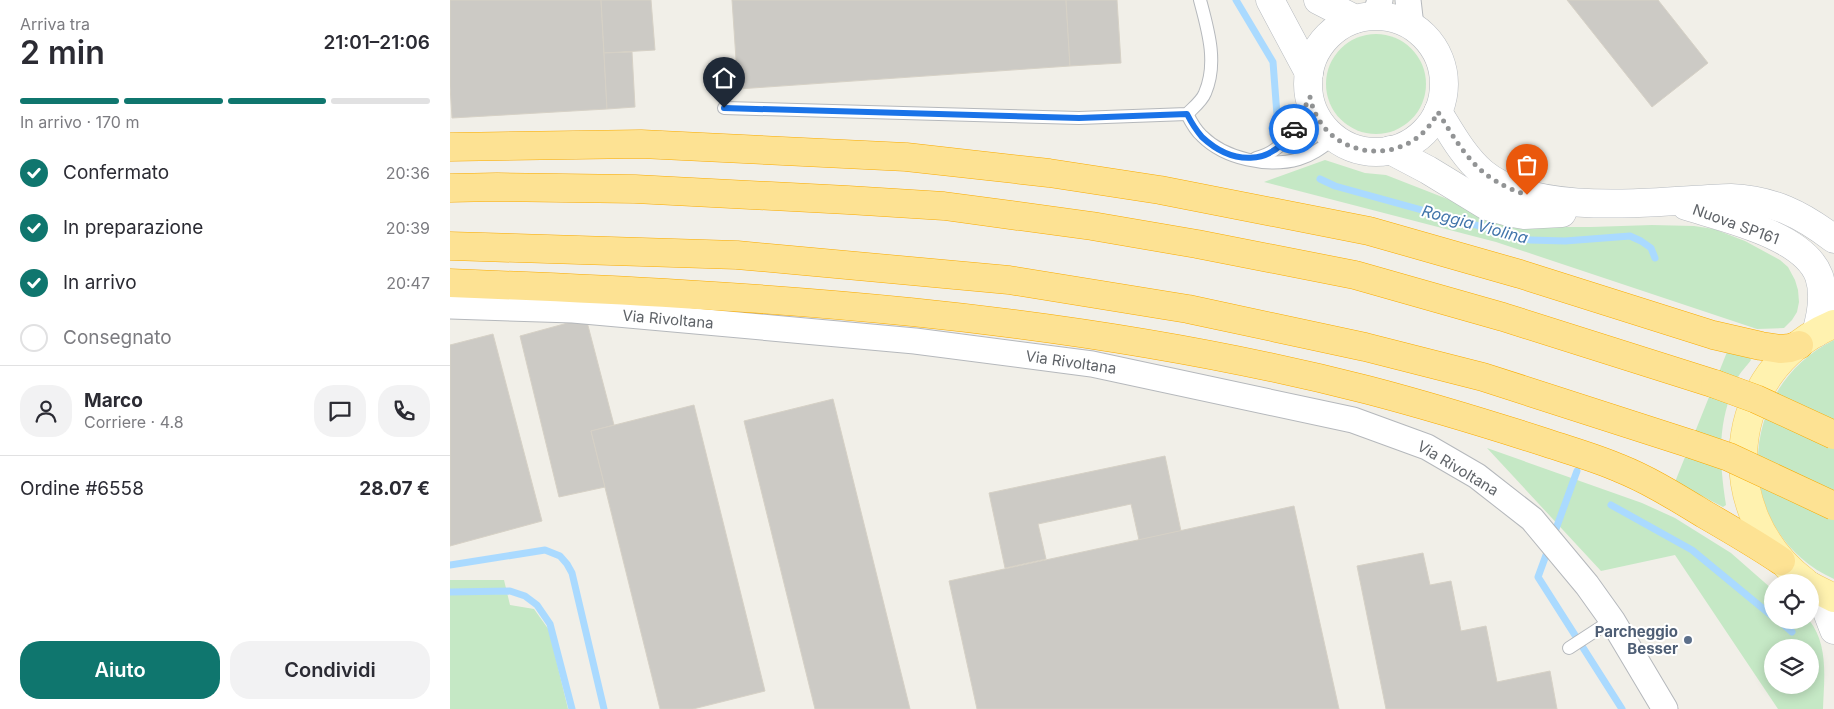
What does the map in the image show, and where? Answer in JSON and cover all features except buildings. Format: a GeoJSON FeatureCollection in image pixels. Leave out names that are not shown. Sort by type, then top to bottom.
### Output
{"type":"FeatureCollection","features":[{"type":"Feature","properties":{"kind":"highway"},"geometry":{"type":"LineString","coordinates":[[450,146],[641,144],[761,149],[953,161],[1067,175],[1160,190],[1369,231],[1520,274],[1713,335],[1761,346],[1780,349],[1790,348],[1816,334]]}},
{"type":"Feature","properties":{"kind":"highway"},"geometry":{"type":"LineString","coordinates":[[450,188],[636,189],[944,206],[1092,226],[1197,244],[1355,275],[1503,317],[1715,384],[1834,435]]}},
{"type":"Feature","properties":{"kind":"highway"},"geometry":{"type":"LineString","coordinates":[[450,246],[737,255],[1009,280],[1188,309],[1365,347],[1482,377],[1729,457],[1834,506]]}},
{"type":"Feature","properties":{"kind":"highway"},"geometry":{"type":"LineString","coordinates":[[450,283],[769,298],[917,311],[1088,334],[1252,363],[1431,406],[1618,467],[1650,481],[1781,561]]}},
{"type":"Feature","properties":{"kind":"main road","name":"Nuova SP161"},"geometry":{"type":"LineString","coordinates":[[1270,0],[1310,85],[1318,119],[1335,138],[1361,150],[1371,151],[1390,150],[1407,144],[1420,136],[1438,112],[1444,89],[1442,65],[1431,43],[1420,31],[1409,13],[1394,18],[1318,0]]}},
{"type":"Feature","properties":{"kind":"main road"},"geometry":{"type":"LineString","coordinates":[[1310,85],[1316,53],[1324,41],[1336,29],[1370,12]]}},
{"type":"Feature","properties":{"kind":"main road","name":"Nuova SP161"},"geometry":{"type":"LineString","coordinates":[[1438,112],[1463,151],[1478,168],[1494,180],[1534,198],[1599,204],[1670,200],[1749,199],[1786,208],[1834,239]]}},
{"type":"Feature","properties":{"kind":"main road","name":"Nuova SP161"},"geometry":{"type":"LineString","coordinates":[[1390,150],[1428,170],[1482,203],[1512,214],[1549,215],[1574,212],[1599,204]]}},
{"type":"Feature","properties":{"kind":"main road","name":"Nuova SP161"},"geometry":{"type":"LineString","coordinates":[[1670,200],[1760,230],[1778,238],[1806,257],[1813,266],[1821,284],[1821,308],[1816,334]]}},
{"type":"Feature","properties":{"kind":"main road"},"geometry":{"type":"LineString","coordinates":[[1796,574],[1781,561],[1763,536],[1750,509],[1744,479],[1743,449],[1748,424],[1758,396],[1777,366],[1816,334]]}},
{"type":"Feature","properties":{"kind":"main road"},"geometry":{"type":"LineString","coordinates":[[1819,590],[1834,598]]}},
{"type":"Feature","properties":{"kind":"main road"},"geometry":{"type":"LineString","coordinates":[[1819,598],[1824,604],[1834,630]]}},
{"type":"Feature","properties":{"kind":"street","name":"Via Rivoltana"},"geometry":{"type":"LineString","coordinates":[[450,306],[573,310],[916,341],[1114,368],[1353,420],[1427,447],[1477,476],[1514,503],[1560,550],[1587,585],[1612,620],[1665,709]]}},
{"type":"Feature","properties":{"kind":"lane"},"geometry":{"type":"LineString","coordinates":[[724,108],[1079,118],[1187,114],[1204,95],[1212,69],[1208,29],[1200,0]]}},
{"type":"Feature","properties":{"kind":"lane"},"geometry":{"type":"LineString","coordinates":[[1249,159],[1269,154],[1287,140],[1295,127],[1310,85]]}},
{"type":"Feature","properties":{"kind":"lane"},"geometry":{"type":"LineString","coordinates":[[1187,114],[1197,131],[1211,143],[1226,152],[1261,162],[1299,159],[1320,149],[1335,138]]}},
{"type":"Feature","properties":{"kind":"lane"},"geometry":{"type":"LineString","coordinates":[[1569,648],[1612,620]]}},
{"type":"Feature","properties":{"kind":"green space"},"geometry":{"type":"Polygon","coordinates":[[[1376,34],[1395,37],[1412,48],[1423,65],[1426,84],[1423,103],[1412,120],[1395,131],[1376,134],[1357,131],[1340,120],[1329,103],[1326,84],[1329,65],[1340,48],[1357,37],[1376,34]]]}},
{"type":"Feature","properties":{"kind":"green space"},"geometry":{"type":"Polygon","coordinates":[[[1325,160],[1365,173],[1386,175],[1491,216],[1538,227],[1652,225],[1694,226],[1714,229],[1745,241],[1780,260],[1788,267],[1798,290],[1799,302],[1797,312],[1784,328],[1757,329],[1496,242],[1264,182],[1325,160]]]}},
{"type":"Feature","properties":{"kind":"green space"},"geometry":{"type":"Polygon","coordinates":[[[1834,340],[1834,579],[1800,557],[1776,529],[1762,496],[1758,460],[1763,425],[1777,391],[1801,362],[1834,340]]]}},
{"type":"Feature","properties":{"kind":"green space"},"geometry":{"type":"Polygon","coordinates":[[[1727,352],[1748,355],[1751,360],[1737,379],[1730,395],[1723,426],[1721,456],[1726,505],[1723,507],[1675,482],[1727,352]]]}},
{"type":"Feature","properties":{"kind":"green space"},"geometry":{"type":"Polygon","coordinates":[[[1487,448],[1642,503],[1675,518],[1731,553],[1764,582],[1764,629],[1815,630],[1820,640],[1824,663],[1823,709],[1778,709],[1768,694],[1819,694],[1819,639],[1764,639],[1764,688],[1675,555],[1601,571],[1487,448]]]}},
{"type":"Feature","properties":{"kind":"green space"},"geometry":{"type":"Polygon","coordinates":[[[450,580],[504,580],[510,605],[534,609],[549,630],[568,709],[450,709],[450,580]]]}},
{"type":"Feature","properties":{"kind":"waterway","name":"Roggia Violina"},"geometry":{"type":"LineString","coordinates":[[1236,0],[1273,62],[1277,115],[1276,124],[1272,128]]}},
{"type":"Feature","properties":{"kind":"waterway","name":"Roggia Violina"},"geometry":{"type":"LineString","coordinates":[[1320,179],[1335,186],[1530,240],[1565,241],[1630,236],[1651,248],[1655,258]]}},
{"type":"Feature","properties":{"kind":"waterway","name":"Roggia Violina"},"geometry":{"type":"LineString","coordinates":[[1553,537],[1577,471]]}},
{"type":"Feature","properties":{"kind":"waterway"},"geometry":{"type":"LineString","coordinates":[[1611,505],[1692,550],[1764,609]]}},
{"type":"Feature","properties":{"kind":"waterway","name":"Roggia Violina"},"geometry":{"type":"LineString","coordinates":[[1549,547],[1538,577],[1622,709]]}},
{"type":"Feature","properties":{"kind":"waterway"},"geometry":{"type":"LineString","coordinates":[[450,565],[545,550],[560,556],[572,573],[604,709]]}},
{"type":"Feature","properties":{"kind":"waterway"},"geometry":{"type":"LineString","coordinates":[[450,592],[510,591],[525,596],[537,605],[550,624],[572,709]]}},
{"type":"Feature","properties":{"kind":"waterway"},"geometry":{"type":"LineString","coordinates":[[1788,629],[1792,632]]}},
{"type":"Feature","properties":{"kind":"way so far"},"geometry":{"type":"LineString","coordinates":[[1294,129],[1310,97],[1322,125],[1340,141],[1361,150],[1386,151],[1399,148],[1415,139],[1430,125],[1438,112],[1463,151],[1484,174],[1511,189],[1527,195]]}},
{"type":"Feature","properties":{"kind":"place","name":"Parcheggio Besser"},"geometry":{"type":"Point","coordinates":[1688,640]}},
{"type":"Feature","properties":{"kind":"route"},"geometry":{"type":"LineString","coordinates":[[724,108],[1079,118],[1187,114],[1202,137],[1226,152],[1249,159],[1269,154],[1276,150],[1287,140],[1294,129]]}}]}
